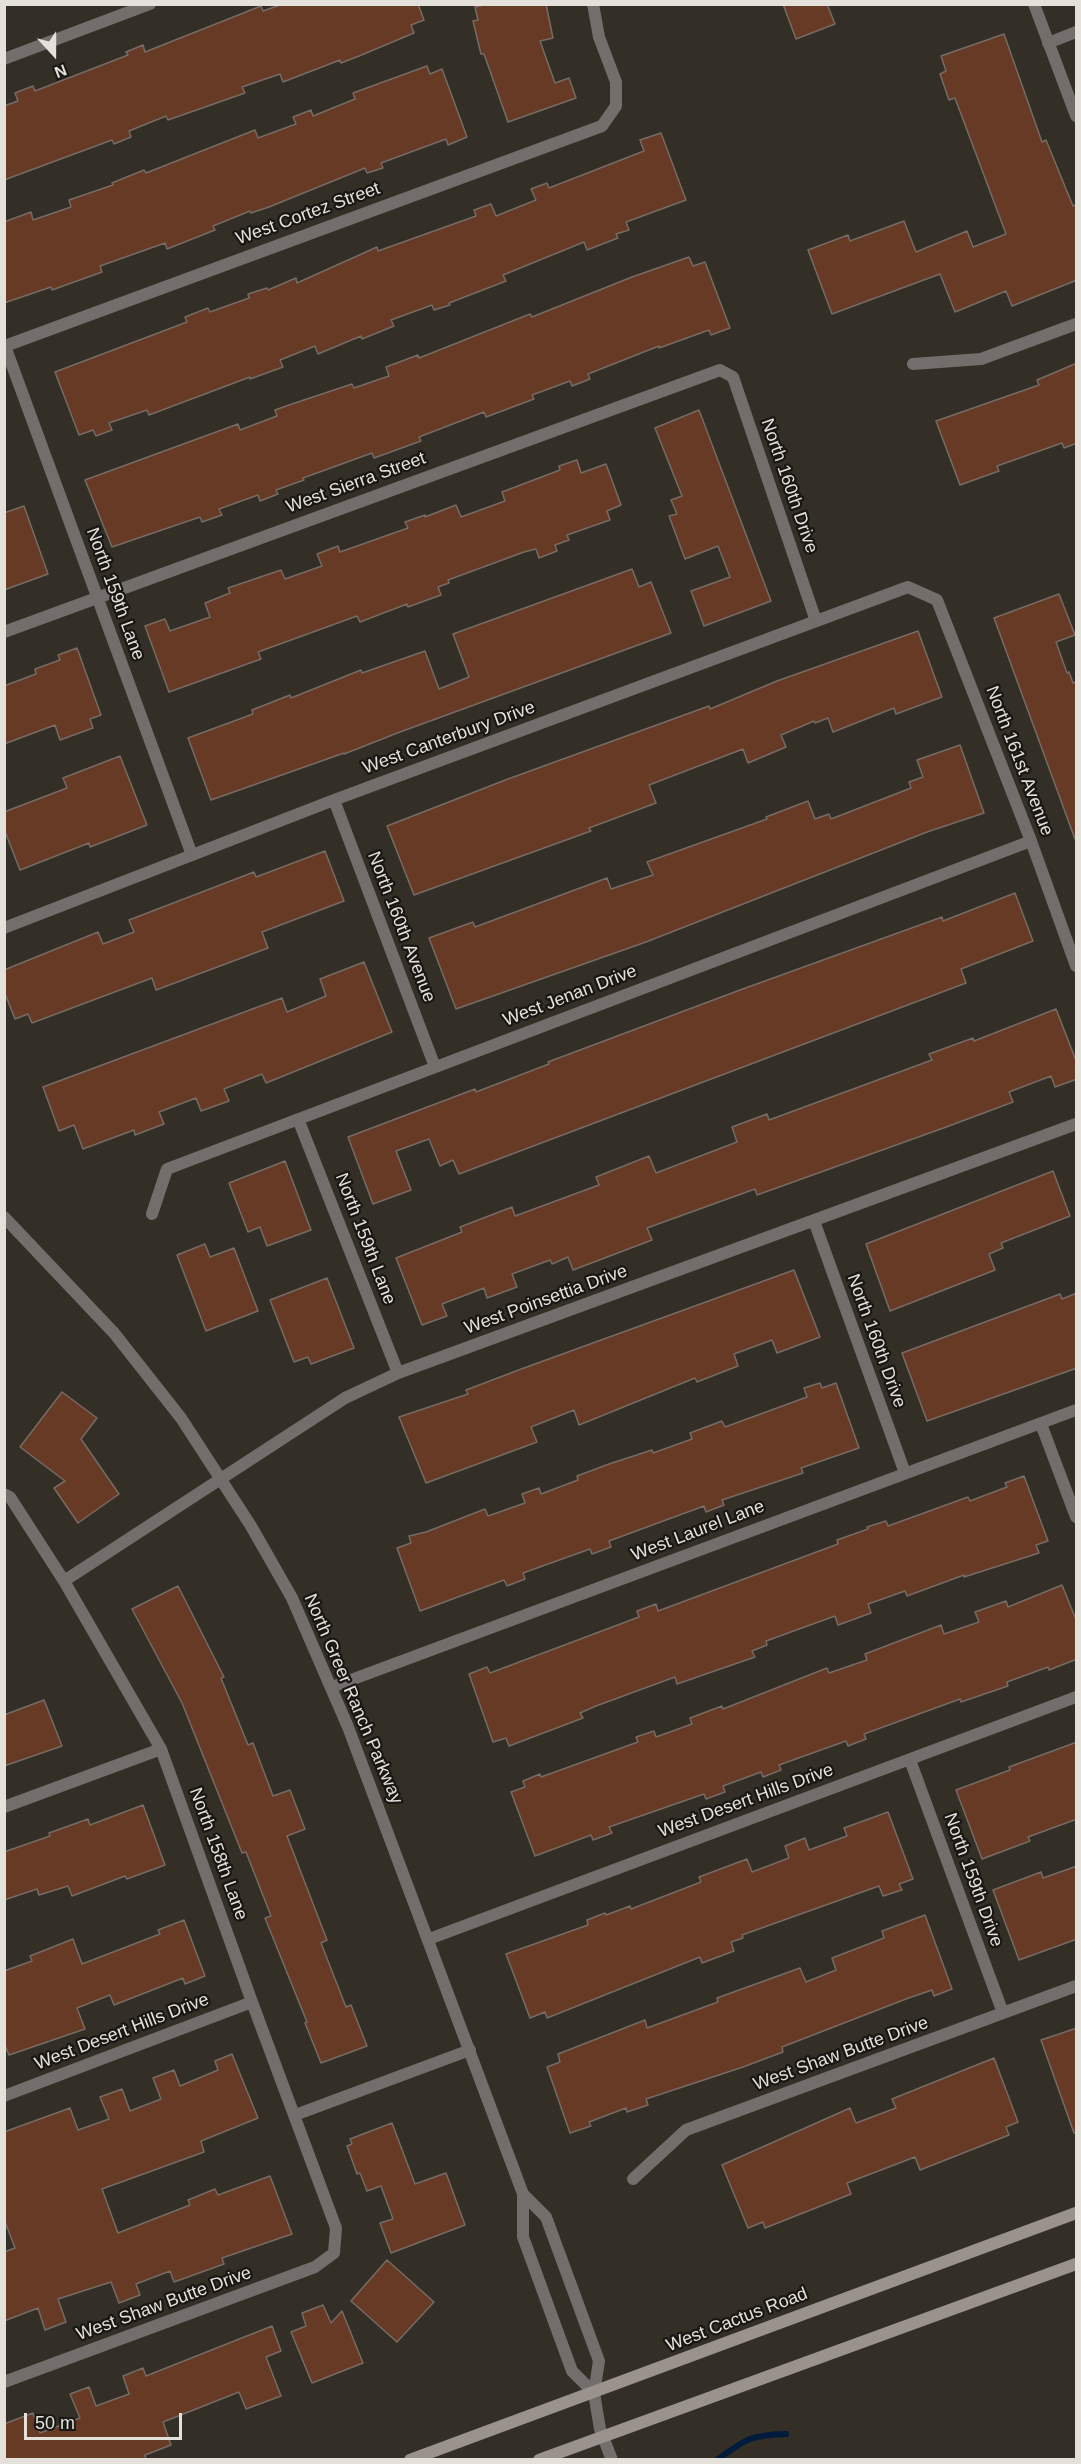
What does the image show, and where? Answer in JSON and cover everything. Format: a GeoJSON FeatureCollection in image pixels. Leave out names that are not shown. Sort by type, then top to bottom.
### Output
{"type":"FeatureCollection","features":[{"type":"Feature","properties":{"kind":"main road","name":"West Cactus Road"},"geometry":{"type":"LineString","coordinates":[[410,2460],[1077,2213]]}},
{"type":"Feature","properties":{"kind":"main road"},"geometry":{"type":"LineString","coordinates":[[539,2460],[1077,2264]]}},
{"type":"Feature","properties":{"kind":"street"},"geometry":{"type":"LineString","coordinates":[[4,58],[150,4]]}},
{"type":"Feature","properties":{"kind":"street","name":"West Cortez Street"},"geometry":{"type":"LineString","coordinates":[[4,346],[602,126],[616,106],[616,82],[599,37],[593,4]]}},
{"type":"Feature","properties":{"kind":"street"},"geometry":{"type":"LineString","coordinates":[[1034,4],[1077,116]]}},
{"type":"Feature","properties":{"kind":"street"},"geometry":{"type":"LineString","coordinates":[[1048,43],[1077,32]]}},
{"type":"Feature","properties":{"kind":"street"},"geometry":{"type":"LineString","coordinates":[[913,364],[981,359],[1077,324]]}},
{"type":"Feature","properties":{"kind":"street","name":"North 159th Lane"},"geometry":{"type":"LineString","coordinates":[[4,346],[192,855]]}},
{"type":"Feature","properties":{"kind":"street","name":"West Sierra Street"},"geometry":{"type":"LineString","coordinates":[[4,632],[720,370]]}},
{"type":"Feature","properties":{"kind":"street","name":"North 160th Drive"},"geometry":{"type":"LineString","coordinates":[[720,370],[733,377],[816,621]]}},
{"type":"Feature","properties":{"kind":"street","name":"West Canterbury Drive"},"geometry":{"type":"LineString","coordinates":[[4,928],[334,800],[908,587]]}},
{"type":"Feature","properties":{"kind":"street","name":"North 161st Avenue"},"geometry":{"type":"LineString","coordinates":[[908,587],[937,600],[1077,966]]}},
{"type":"Feature","properties":{"kind":"street","name":"North 160th Avenue"},"geometry":{"type":"LineString","coordinates":[[334,800],[435,1067]]}},
{"type":"Feature","properties":{"kind":"street","name":"West Jenan Drive"},"geometry":{"type":"LineString","coordinates":[[152,1214],[167,1169],[1031,841]]}},
{"type":"Feature","properties":{"kind":"street","name":"North 159th Lane"},"geometry":{"type":"LineString","coordinates":[[298,1119],[398,1373]]}},
{"type":"Feature","properties":{"kind":"street","name":"West Poinsettia Drive"},"geometry":{"type":"LineString","coordinates":[[64,1581],[345,1398],[398,1373],[1077,1125]]}},
{"type":"Feature","properties":{"kind":"street","name":"North Greer Ranch Parkway"},"geometry":{"type":"LineString","coordinates":[[4,1217],[121,1342],[181,1418],[221,1478],[292,1598],[332,1687],[429,1939],[523,2194],[523,2237],[572,2371],[594,2392]]}},
{"type":"Feature","properties":{"kind":"street","name":"North 160th Drive"},"geometry":{"type":"LineString","coordinates":[[814,1221],[905,1473]]}},
{"type":"Feature","properties":{"kind":"street","name":"West Laurel Lane"},"geometry":{"type":"LineString","coordinates":[[332,1687],[1077,1410]]}},
{"type":"Feature","properties":{"kind":"street"},"geometry":{"type":"LineString","coordinates":[[1041,1424],[1077,1517]]}},
{"type":"Feature","properties":{"kind":"street","name":"North 158th Lane"},"geometry":{"type":"LineString","coordinates":[[4,1494],[10,1497],[64,1581],[161,1749],[336,2228],[334,2253]]}},
{"type":"Feature","properties":{"kind":"street","name":"West Desert Hills Drive"},"geometry":{"type":"LineString","coordinates":[[429,1939],[1077,1697]]}},
{"type":"Feature","properties":{"kind":"street"},"geometry":{"type":"LineString","coordinates":[[4,1807],[161,1749]]}},
{"type":"Feature","properties":{"kind":"street","name":"North 159th Drive"},"geometry":{"type":"LineString","coordinates":[[910,1760],[1003,2013]]}},
{"type":"Feature","properties":{"kind":"street","name":"West Shaw Butte Drive"},"geometry":{"type":"LineString","coordinates":[[633,2179],[686,2130],[1077,1986]]}},
{"type":"Feature","properties":{"kind":"street","name":"West Desert Hills Drive"},"geometry":{"type":"LineString","coordinates":[[4,2096],[252,2002]]}},
{"type":"Feature","properties":{"kind":"street"},"geometry":{"type":"LineString","coordinates":[[295,2115],[470,2050]]}},
{"type":"Feature","properties":{"kind":"street","name":"North Greer Ranch Parkway"},"geometry":{"type":"LineString","coordinates":[[523,2194],[546,2217],[599,2361],[594,2392],[603,2436],[612,2460]]}},
{"type":"Feature","properties":{"kind":"street","name":"West Shaw Butte Drive"},"geometry":{"type":"LineString","coordinates":[[4,2382],[315,2267],[334,2253]]}},
{"type":"Feature","properties":{"kind":"building"},"geometry":{"type":"Polygon","coordinates":[[[283,4],[418,4],[424,20],[411,25],[414,33],[341,63],[340,60],[283,82],[280,74],[242,87],[245,93],[168,120],[166,116],[129,131],[131,137],[114,144],[112,140],[4,180],[4,106],[18,101],[15,93],[33,86],[35,91],[128,55],[126,52],[143,45],[145,52],[261,6],[263,11],[283,4]]]}},
{"type":"Feature","properties":{"kind":"building"},"geometry":{"type":"Polygon","coordinates":[[[489,4],[546,4],[553,38],[540,41],[555,83],[569,78],[576,98],[508,122],[484,54],[481,54],[473,21],[478,20],[475,7],[489,4]]]}},
{"type":"Feature","properties":{"kind":"building"},"geometry":{"type":"Polygon","coordinates":[[[783,4],[827,4],[835,24],[796,39],[783,4]]]}},
{"type":"Feature","properties":{"kind":"building"},"geometry":{"type":"Polygon","coordinates":[[[1004,34],[1042,142],[1046,140],[1073,206],[1077,204],[1077,280],[1012,306],[1006,291],[955,312],[940,274],[832,314],[808,250],[848,235],[850,241],[904,221],[916,252],[967,231],[973,247],[1006,234],[955,98],[949,100],[940,74],[946,71],[941,56],[1004,34]]]}},
{"type":"Feature","properties":{"kind":"building"},"geometry":{"type":"Polygon","coordinates":[[[427,66],[430,74],[442,69],[467,137],[448,145],[446,139],[381,163],[383,168],[367,173],[365,168],[269,207],[251,213],[250,211],[213,226],[215,230],[167,249],[165,243],[100,266],[102,272],[52,290],[51,287],[4,303],[4,222],[31,212],[33,220],[71,207],[69,200],[113,185],[112,183],[144,170],[146,173],[255,130],[258,138],[296,124],[293,117],[311,110],[313,116],[355,99],[353,93],[427,66]]]}},
{"type":"Feature","properties":{"kind":"building"},"geometry":{"type":"Polygon","coordinates":[[[661,133],[686,200],[626,222],[629,230],[616,234],[618,238],[587,250],[584,242],[503,275],[506,281],[449,303],[450,305],[434,310],[432,305],[391,320],[394,326],[362,339],[361,336],[318,354],[315,346],[280,360],[283,367],[149,415],[147,410],[109,423],[112,430],[96,436],[93,430],[79,435],[55,372],[187,322],[185,317],[208,308],[210,312],[249,298],[248,294],[267,288],[268,290],[296,278],[297,283],[377,247],[378,251],[476,216],[474,210],[491,204],[496,216],[536,200],[531,189],[547,183],[549,188],[644,151],[640,140],[661,133]]]}},
{"type":"Feature","properties":{"kind":"building"},"geometry":{"type":"Polygon","coordinates":[[[689,257],[693,266],[705,262],[730,328],[711,335],[709,330],[659,348],[659,346],[588,374],[590,379],[572,386],[570,381],[532,395],[534,399],[486,417],[484,412],[419,437],[421,441],[374,458],[372,453],[303,478],[304,480],[276,490],[278,494],[260,501],[258,495],[219,509],[222,515],[202,522],[200,517],[112,547],[85,480],[238,424],[240,430],[277,416],[275,410],[292,404],[352,384],[354,388],[389,376],[386,367],[418,355],[419,358],[530,314],[532,317],[689,257]]]}},
{"type":"Feature","properties":{"kind":"building"},"geometry":{"type":"Polygon","coordinates":[[[1077,363],[1077,443],[1064,448],[1062,443],[997,466],[999,471],[960,485],[936,421],[1039,385],[1037,380],[1077,363]]]}},
{"type":"Feature","properties":{"kind":"building"},"geometry":{"type":"Polygon","coordinates":[[[699,410],[771,601],[704,626],[691,591],[730,577],[718,546],[685,559],[669,516],[677,514],[671,500],[682,496],[655,428],[699,410]]]}},
{"type":"Feature","properties":{"kind":"building"},"geometry":{"type":"Polygon","coordinates":[[[577,460],[581,473],[606,464],[621,505],[607,511],[610,520],[567,535],[569,540],[555,545],[557,551],[539,558],[536,549],[524,552],[448,580],[449,583],[438,587],[441,595],[408,607],[407,604],[360,622],[357,616],[258,652],[261,659],[169,692],[145,626],[165,619],[170,631],[210,617],[205,603],[230,593],[228,588],[281,570],[285,579],[322,566],[317,554],[338,546],[340,552],[408,528],[405,522],[456,505],[461,517],[505,501],[502,492],[560,470],[559,466],[577,460]]]}},
{"type":"Feature","properties":{"kind":"building"},"geometry":{"type":"Polygon","coordinates":[[[24,506],[48,574],[4,590],[4,513],[24,506]]]}},
{"type":"Feature","properties":{"kind":"building"},"geometry":{"type":"Polygon","coordinates":[[[632,569],[639,587],[651,582],[671,633],[344,754],[211,800],[188,738],[253,714],[252,710],[290,695],[291,698],[361,670],[362,673],[425,651],[439,689],[469,677],[453,634],[632,569]]]}},
{"type":"Feature","properties":{"kind":"building"},"geometry":{"type":"Polygon","coordinates":[[[1059,594],[1075,635],[1056,642],[1067,673],[1069,672],[1073,683],[1077,682],[1077,839],[1075,839],[994,618],[1059,594]]]}},
{"type":"Feature","properties":{"kind":"building"},"geometry":{"type":"Polygon","coordinates":[[[918,631],[942,697],[896,714],[894,708],[833,732],[828,718],[815,723],[814,721],[781,735],[786,747],[748,763],[743,749],[649,785],[656,803],[589,828],[591,831],[414,895],[387,826],[508,779],[709,706],[710,709],[777,681],[918,631]]]}},
{"type":"Feature","properties":{"kind":"building"},"geometry":{"type":"Polygon","coordinates":[[[77,648],[101,715],[90,719],[93,728],[60,740],[55,725],[4,744],[4,686],[36,674],[35,669],[60,660],[58,655],[77,648]]]}},
{"type":"Feature","properties":{"kind":"building"},"geometry":{"type":"Polygon","coordinates":[[[960,745],[984,813],[927,832],[646,942],[456,1009],[429,938],[473,922],[475,927],[607,878],[611,889],[653,875],[647,862],[767,819],[766,817],[808,801],[815,819],[829,814],[831,819],[911,788],[909,782],[923,777],[917,760],[960,745]]]}},
{"type":"Feature","properties":{"kind":"building"},"geometry":{"type":"Polygon","coordinates":[[[120,756],[147,825],[90,847],[89,843],[20,870],[4,829],[4,812],[67,788],[63,778],[120,756]]]}},
{"type":"Feature","properties":{"kind":"building"},"geometry":{"type":"Polygon","coordinates":[[[325,851],[344,901],[262,932],[268,948],[156,990],[152,978],[32,1023],[28,1014],[15,1019],[4,991],[4,970],[98,932],[103,944],[134,932],[129,920],[254,872],[256,877],[325,851]]]}},
{"type":"Feature","properties":{"kind":"building"},"geometry":{"type":"Polygon","coordinates":[[[1015,893],[1033,941],[961,969],[966,983],[459,1174],[453,1160],[440,1166],[429,1139],[396,1151],[411,1190],[373,1204],[348,1137],[475,1089],[476,1092],[549,1064],[548,1062],[740,990],[942,917],[943,921],[1015,893]]]}},
{"type":"Feature","properties":{"kind":"building"},"geometry":{"type":"Polygon","coordinates":[[[364,962],[392,1032],[266,1083],[262,1074],[224,1089],[229,1101],[201,1111],[196,1098],[159,1112],[164,1124],[135,1135],[134,1130],[83,1149],[74,1125],[59,1131],[43,1087],[282,998],[287,1012],[326,996],[320,979],[364,962]]]}},
{"type":"Feature","properties":{"kind":"building"},"geometry":{"type":"Polygon","coordinates":[[[1056,1009],[1077,1063],[1077,1079],[1055,1087],[1051,1076],[1009,1092],[1013,1102],[757,1195],[755,1189],[647,1228],[652,1240],[573,1270],[568,1257],[552,1264],[550,1260],[512,1274],[517,1287],[487,1298],[484,1288],[442,1304],[447,1316],[422,1325],[396,1258],[462,1232],[460,1227],[512,1207],[515,1216],[599,1185],[596,1177],[649,1156],[656,1173],[737,1142],[732,1127],[767,1114],[769,1120],[932,1060],[929,1054],[973,1038],[974,1041],[1056,1009]]]}},
{"type":"Feature","properties":{"kind":"building"},"geometry":{"type":"Polygon","coordinates":[[[285,1161],[311,1230],[267,1246],[260,1227],[248,1232],[229,1183],[285,1161]]]}},
{"type":"Feature","properties":{"kind":"building"},"geometry":{"type":"Polygon","coordinates":[[[1053,1171],[1070,1216],[1001,1243],[1003,1248],[989,1254],[995,1270],[890,1311],[866,1244],[1053,1171]]]}},
{"type":"Feature","properties":{"kind":"building"},"geometry":{"type":"Polygon","coordinates":[[[205,1244],[210,1257],[234,1248],[258,1311],[206,1331],[177,1255],[205,1244]]]}},
{"type":"Feature","properties":{"kind":"building"},"geometry":{"type":"Polygon","coordinates":[[[794,1270],[820,1337],[777,1353],[772,1340],[734,1354],[738,1366],[697,1382],[695,1378],[579,1425],[574,1410],[531,1427],[537,1442],[426,1483],[399,1417],[468,1394],[466,1390],[794,1270]]]}},
{"type":"Feature","properties":{"kind":"building"},"geometry":{"type":"Polygon","coordinates":[[[327,1278],[354,1348],[311,1364],[308,1357],[294,1362],[270,1300],[327,1278]]]}},
{"type":"Feature","properties":{"kind":"building"},"geometry":{"type":"Polygon","coordinates":[[[1077,1293],[1077,1368],[927,1421],[902,1353],[1060,1294],[1062,1299],[1077,1293]]]}},
{"type":"Feature","properties":{"kind":"building"},"geometry":{"type":"Polygon","coordinates":[[[820,1383],[822,1388],[836,1383],[859,1448],[801,1468],[803,1473],[722,1500],[724,1505],[706,1512],[704,1506],[609,1541],[611,1547],[592,1554],[590,1549],[523,1573],[525,1579],[507,1586],[504,1580],[420,1611],[397,1548],[411,1543],[409,1536],[426,1532],[485,1509],[488,1516],[525,1503],[522,1494],[539,1488],[541,1494],[578,1480],[577,1476],[609,1464],[652,1450],[653,1453],[692,1439],[690,1433],[722,1421],[725,1427],[807,1397],[804,1388],[820,1383]]]}},
{"type":"Feature","properties":{"kind":"building"},"geometry":{"type":"Polygon","coordinates":[[[62,1392],[97,1418],[81,1439],[119,1494],[78,1523],[54,1488],[65,1481],[20,1447],[62,1392]]]}},
{"type":"Feature","properties":{"kind":"building"},"geometry":{"type":"Polygon","coordinates":[[[1024,1476],[1048,1541],[1036,1545],[1039,1553],[964,1577],[964,1575],[907,1596],[905,1591],[868,1604],[871,1613],[838,1625],[835,1616],[766,1641],[767,1645],[752,1651],[755,1657],[677,1684],[675,1677],[596,1706],[580,1713],[583,1718],[509,1746],[506,1738],[493,1742],[469,1674],[487,1667],[490,1673],[639,1617],[637,1611],[656,1604],[658,1611],[838,1544],[837,1540],[868,1529],[867,1527],[886,1521],[888,1526],[968,1497],[970,1501],[1007,1487],[1005,1483],[1024,1476]]]}},
{"type":"Feature","properties":{"kind":"building"},"geometry":{"type":"Polygon","coordinates":[[[1062,1585],[1077,1622],[1077,1659],[1007,1682],[1008,1686],[961,1702],[960,1699],[864,1734],[866,1739],[848,1746],[846,1741],[779,1765],[781,1770],[763,1777],[761,1772],[723,1786],[725,1792],[706,1799],[704,1794],[609,1827],[612,1833],[593,1840],[591,1835],[535,1856],[511,1792],[525,1787],[523,1781],[540,1774],[541,1777],[638,1742],[636,1737],[654,1731],[656,1737],[692,1724],[690,1718],[722,1706],[723,1709],[827,1668],[829,1673],[867,1660],[865,1654],[941,1625],[944,1634],[979,1622],[975,1612],[1006,1601],[1008,1607],[1062,1585]]]}},
{"type":"Feature","properties":{"kind":"building"},"geometry":{"type":"Polygon","coordinates":[[[178,1586],[224,1677],[221,1678],[248,1745],[253,1743],[273,1796],[290,1790],[305,1829],[287,1836],[327,1940],[321,1943],[346,2007],[351,2005],[367,2046],[321,2063],[265,1918],[271,1916],[246,1852],[242,1853],[182,1703],[132,1609],[178,1586]]]}},
{"type":"Feature","properties":{"kind":"building"},"geometry":{"type":"Polygon","coordinates":[[[44,1700],[62,1746],[4,1766],[4,1715],[44,1700]]]}},
{"type":"Feature","properties":{"kind":"building"},"geometry":{"type":"Polygon","coordinates":[[[1077,1742],[1077,1819],[1028,1837],[1030,1841],[982,1859],[956,1790],[1010,1770],[1009,1767],[1077,1742]]]}},
{"type":"Feature","properties":{"kind":"building"},"geometry":{"type":"Polygon","coordinates":[[[143,1805],[165,1865],[127,1879],[125,1876],[72,1896],[68,1886],[39,1895],[37,1889],[4,1900],[4,1852],[50,1836],[49,1833],[88,1819],[90,1825],[143,1805]]]}},
{"type":"Feature","properties":{"kind":"building"},"geometry":{"type":"Polygon","coordinates":[[[888,1812],[913,1879],[899,1884],[902,1890],[883,1896],[879,1886],[742,1935],[743,1938],[731,1942],[734,1951],[702,1963],[700,1957],[547,2018],[545,2012],[530,2018],[506,1954],[588,1925],[587,1920],[605,1913],[606,1915],[630,1906],[631,1909],[701,1882],[699,1877],[747,1859],[752,1872],[789,1858],[785,1846],[805,1838],[809,1850],[847,1836],[844,1828],[888,1812]]]}},
{"type":"Feature","properties":{"kind":"building"},"geometry":{"type":"Polygon","coordinates":[[[1077,1866],[1077,1939],[1019,1960],[993,1890],[1041,1872],[1043,1878],[1077,1866]]]}},
{"type":"Feature","properties":{"kind":"building"},"geometry":{"type":"Polygon","coordinates":[[[925,1915],[952,1989],[934,1996],[932,1990],[906,1999],[782,2047],[783,2052],[646,2099],[648,2105],[627,2112],[626,2108],[589,2122],[591,2126],[570,2133],[547,2067],[560,2062],[558,2054],[645,2020],[647,2028],[718,2002],[717,1998],[800,1968],[806,1982],[836,1970],[832,1958],[884,1938],[882,1931],[925,1915]]]}},
{"type":"Feature","properties":{"kind":"building"},"geometry":{"type":"Polygon","coordinates":[[[184,1920],[205,1976],[185,1984],[183,1978],[114,2005],[110,1995],[77,2008],[85,2029],[9,2055],[4,2043],[4,1971],[32,1961],[30,1956],[73,1939],[82,1964],[160,1934],[158,1930],[184,1920]]]}},
{"type":"Feature","properties":{"kind":"building"},"geometry":{"type":"Polygon","coordinates":[[[1077,2028],[1077,2132],[1074,2133],[1041,2040],[1077,2028]]]}},
{"type":"Feature","properties":{"kind":"building"},"geometry":{"type":"Polygon","coordinates":[[[232,2054],[258,2118],[201,2141],[204,2152],[102,2189],[118,2233],[190,2205],[188,2200],[215,2189],[218,2195],[270,2176],[292,2234],[222,2258],[224,2264],[174,2282],[170,2271],[136,2284],[140,2295],[119,2303],[111,2282],[58,2299],[66,2322],[45,2330],[38,2308],[4,2321],[4,2252],[15,2248],[4,2219],[4,2132],[70,2108],[78,2130],[109,2119],[100,2097],[122,2089],[130,2111],[161,2099],[153,2078],[174,2070],[180,2086],[218,2070],[215,2061],[232,2054]]]}},
{"type":"Feature","properties":{"kind":"building"},"geometry":{"type":"Polygon","coordinates":[[[994,2058],[1018,2122],[1006,2127],[1009,2135],[920,2170],[915,2157],[847,2183],[851,2194],[765,2228],[763,2222],[748,2228],[722,2165],[850,2108],[856,2123],[896,2108],[892,2099],[994,2058]]]}},
{"type":"Feature","properties":{"kind":"building"},"geometry":{"type":"Polygon","coordinates":[[[392,2123],[415,2184],[446,2173],[465,2225],[391,2253],[380,2223],[393,2219],[381,2186],[367,2191],[360,2173],[357,2174],[347,2146],[352,2144],[350,2139],[392,2123]]]}},
{"type":"Feature","properties":{"kind":"building"},"geometry":{"type":"Polygon","coordinates":[[[387,2260],[434,2302],[397,2342],[351,2301],[387,2260]]]}},
{"type":"Feature","properties":{"kind":"building"},"geometry":{"type":"Polygon","coordinates":[[[323,2305],[331,2323],[342,2311],[363,2363],[312,2383],[291,2332],[306,2326],[302,2313],[323,2305]]]}},
{"type":"Feature","properties":{"kind":"building"},"geometry":{"type":"Polygon","coordinates":[[[272,2326],[281,2351],[266,2357],[281,2396],[246,2409],[239,2392],[163,2422],[171,2445],[145,2455],[146,2460],[4,2460],[4,2424],[33,2413],[40,2433],[80,2418],[70,2394],[89,2387],[96,2406],[129,2394],[123,2376],[143,2368],[146,2376],[272,2326]]]}},
{"type":"Feature","properties":{"kind":"waterway"},"geometry":{"type":"LineString","coordinates":[[717,2460],[735,2447],[756,2437],[786,2434]]}}]}
